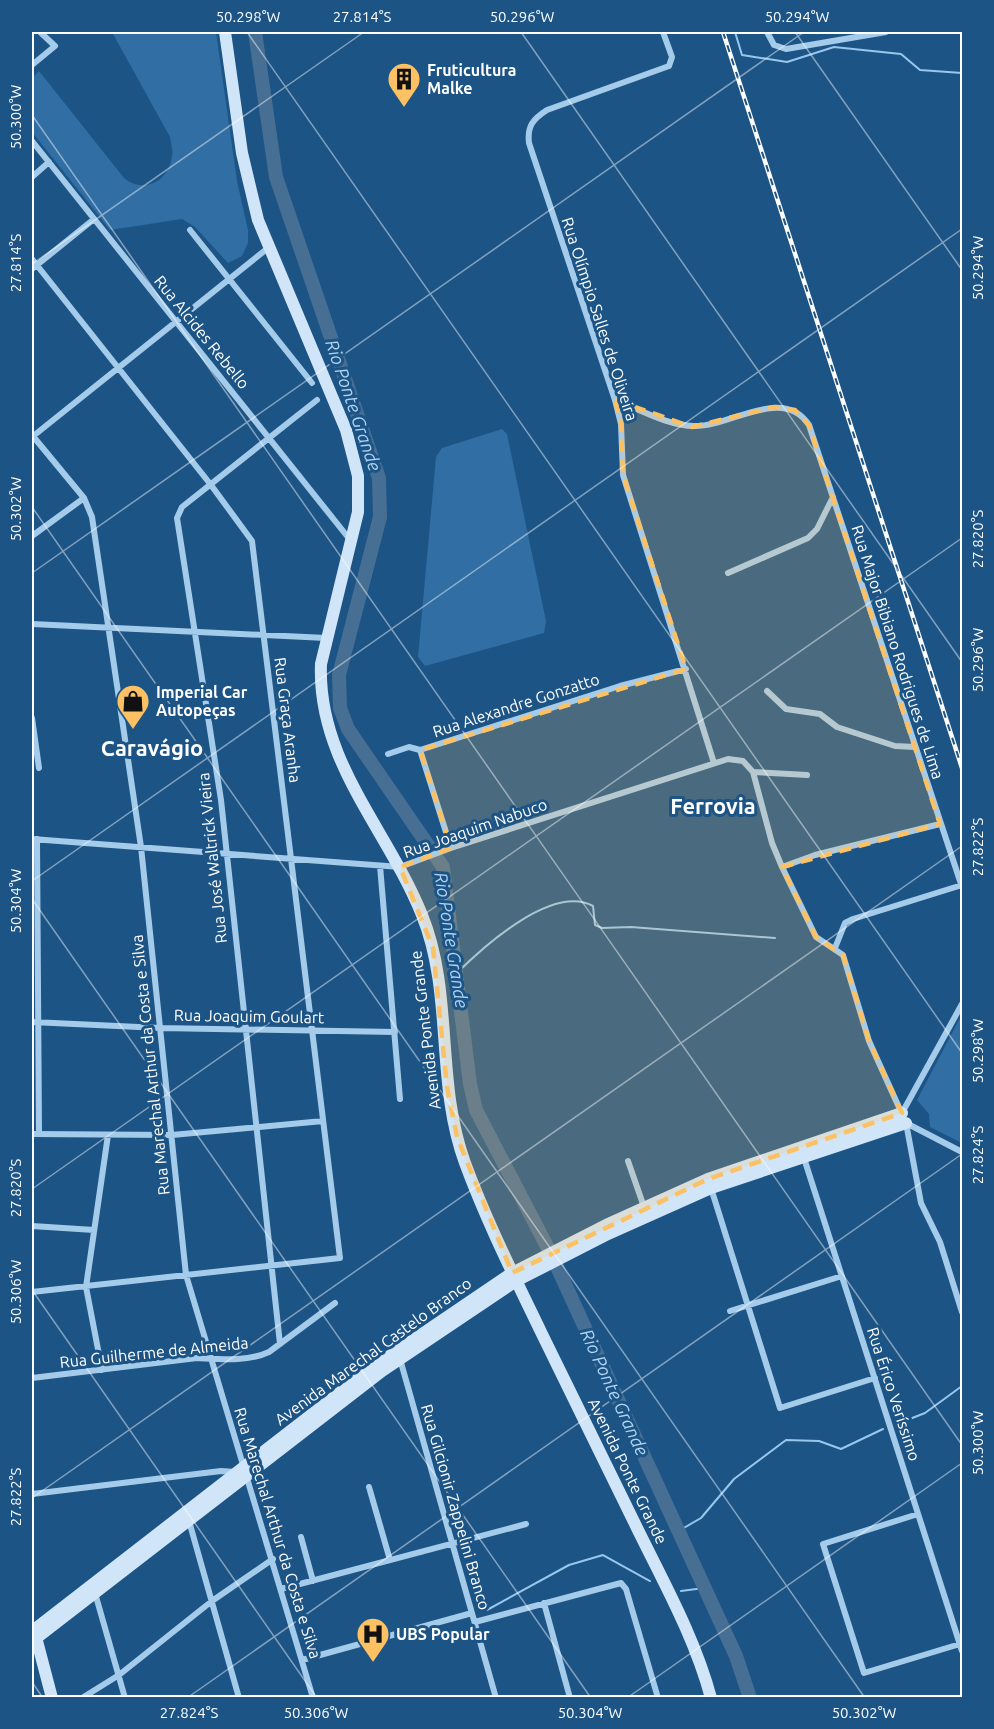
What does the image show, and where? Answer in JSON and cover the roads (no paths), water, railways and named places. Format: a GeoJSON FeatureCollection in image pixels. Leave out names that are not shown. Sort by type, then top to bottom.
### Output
{"type":"FeatureCollection","features":[{"type":"Feature","properties":{"kind":"street"},"geometry":{"type":"LineString","coordinates":[[32,65],[55,46],[40,32]]}},
{"type":"Feature","properties":{"kind":"street","name":"Avenida Ponte Grande"},"geometry":{"type":"LineString","coordinates":[[225,32],[249,188],[268,248],[354,453],[360,497],[326,638],[320,687],[330,738],[346,774],[400,867],[423,917],[433,948],[441,1000],[447,1088],[457,1137],[466,1164],[514,1277],[681,1620],[711,1698]]}},
{"type":"Feature","properties":{"kind":"street","name":"Rua Olímpio Salles de Oliveira"},"geometry":{"type":"LineString","coordinates":[[663,32],[670,50],[671,62],[664,70],[547,110],[530,124],[528,132],[529,143],[615,400],[621,424],[623,475],[714,763]]}},
{"type":"Feature","properties":{"kind":"street"},"geometry":{"type":"LineString","coordinates":[[767,32],[774,45],[786,49],[886,32]]}},
{"type":"Feature","properties":{"kind":"street","name":"Rua Alcides Rebello"},"geometry":{"type":"LineString","coordinates":[[32,141],[351,541]]}},
{"type":"Feature","properties":{"kind":"street"},"geometry":{"type":"LineString","coordinates":[[32,177],[49,162]]}},
{"type":"Feature","properties":{"kind":"street"},"geometry":{"type":"LineString","coordinates":[[34,267],[94,219]]}},
{"type":"Feature","properties":{"kind":"street"},"geometry":{"type":"LineString","coordinates":[[190,230],[312,383]]}},
{"type":"Feature","properties":{"kind":"street"},"geometry":{"type":"LineString","coordinates":[[32,436],[268,248]]}},
{"type":"Feature","properties":{"kind":"street","name":"Rua Graça Aranha"},"geometry":{"type":"LineString","coordinates":[[32,259],[34,267],[211,484],[252,541],[340,1258],[271,1266]]}},
{"type":"Feature","properties":{"kind":"street","name":"Rua José Waltrick Vieira"},"geometry":{"type":"LineString","coordinates":[[280,1344],[225,854],[221,800],[177,518],[180,509],[317,400]]}},
{"type":"Feature","properties":{"kind":"street","name":"Rua Major Bibiano Rodrigues de Lima"},"geometry":{"type":"LineString","coordinates":[[615,400],[692,427],[720,423],[765,409],[785,406],[795,410],[809,425],[962,886]]}},
{"type":"Feature","properties":{"kind":"street","name":"Rua Marechal Arthur da Costa e Silva"},"geometry":{"type":"LineString","coordinates":[[32,436],[84,498],[92,517],[141,847],[186,1275],[313,1698]]}},
{"type":"Feature","properties":{"kind":"street"},"geometry":{"type":"LineString","coordinates":[[32,536],[84,498]]}},
{"type":"Feature","properties":{"kind":"street"},"geometry":{"type":"LineString","coordinates":[[728,573],[808,538],[817,529],[833,498]]}},
{"type":"Feature","properties":{"kind":"street"},"geometry":{"type":"LineString","coordinates":[[32,624],[326,638]]}},
{"type":"Feature","properties":{"kind":"street","name":"Rua Alexandre Gonzatto"},"geometry":{"type":"LineString","coordinates":[[451,848],[420,750],[620,686],[686,669]]}},
{"type":"Feature","properties":{"kind":"street"},"geometry":{"type":"LineString","coordinates":[[767,691],[786,709],[819,714],[837,727],[895,746],[915,747]]}},
{"type":"Feature","properties":{"kind":"street"},"geometry":{"type":"LineString","coordinates":[[32,718],[39,768]]}},
{"type":"Feature","properties":{"kind":"street"},"geometry":{"type":"LineString","coordinates":[[388,754],[409,747],[420,750]]}},
{"type":"Feature","properties":{"kind":"street","name":"Rua Joaquim Nabuco"},"geometry":{"type":"LineString","coordinates":[[34,839],[400,867],[451,848],[714,763],[735,759],[743,761],[753,772],[807,775]]}},
{"type":"Feature","properties":{"kind":"street"},"geometry":{"type":"LineString","coordinates":[[753,772],[772,843],[816,937],[843,955],[869,1041],[904,1118],[921,1203],[940,1242],[963,1312]]}},
{"type":"Feature","properties":{"kind":"street"},"geometry":{"type":"LineString","coordinates":[[782,867],[815,855],[940,824]]}},
{"type":"Feature","properties":{"kind":"street"},"geometry":{"type":"LineString","coordinates":[[34,839],[35,1134],[172,1135],[324,1121]]}},
{"type":"Feature","properties":{"kind":"street"},"geometry":{"type":"LineString","coordinates":[[380,866],[400,1100]]}},
{"type":"Feature","properties":{"kind":"street"},"geometry":{"type":"LineString","coordinates":[[835,948],[845,923],[853,919],[962,886]]}},
{"type":"Feature","properties":{"kind":"street"},"geometry":{"type":"LineString","coordinates":[[904,1118],[963,1004]]}},
{"type":"Feature","properties":{"kind":"street","name":"Rua Joaquim Goulart"},"geometry":{"type":"LineString","coordinates":[[35,1022],[160,1028],[394,1032]]}},
{"type":"Feature","properties":{"kind":"street"},"geometry":{"type":"LineString","coordinates":[[904,1118],[963,1152]]}},
{"type":"Feature","properties":{"kind":"street","name":"Avenida Marechal Castelo Branco"},"geometry":{"type":"LineString","coordinates":[[34,1638],[243,1471],[400,1353],[514,1277],[644,1207],[801,1151],[904,1118]]}},
{"type":"Feature","properties":{"kind":"street"},"geometry":{"type":"LineString","coordinates":[[102,1370],[86,1287],[108,1135]]}},
{"type":"Feature","properties":{"kind":"street","name":"Rua Érico Veríssimo"},"geometry":{"type":"LineString","coordinates":[[801,1151],[963,1651]]}},
{"type":"Feature","properties":{"kind":"street"},"geometry":{"type":"LineString","coordinates":[[628,1161],[644,1207]]}},
{"type":"Feature","properties":{"kind":"street"},"geometry":{"type":"LineString","coordinates":[[709,1184],[780,1408],[874,1378]]}},
{"type":"Feature","properties":{"kind":"street","name":"Avenida Marechal Castelo Branco"},"geometry":{"type":"LineString","coordinates":[[560,1252],[709,1184]]}},
{"type":"Feature","properties":{"kind":"street"},"geometry":{"type":"LineString","coordinates":[[32,1226],[94,1230]]}},
{"type":"Feature","properties":{"kind":"street"},"geometry":{"type":"LineString","coordinates":[[32,1292],[271,1266]]}},
{"type":"Feature","properties":{"kind":"street"},"geometry":{"type":"LineString","coordinates":[[730,1311],[842,1276]]}},
{"type":"Feature","properties":{"kind":"street","name":"Rua Guilherme de Almeida"},"geometry":{"type":"LineString","coordinates":[[32,1378],[197,1358],[212,1361],[261,1355],[280,1344],[335,1303]]}},
{"type":"Feature","properties":{"kind":"street","name":"Rua Gilcionir Zappelini Branco"},"geometry":{"type":"LineString","coordinates":[[400,1353],[496,1698]]}},
{"type":"Feature","properties":{"kind":"street"},"geometry":{"type":"LineString","coordinates":[[32,1494],[221,1471],[243,1471]]}},
{"type":"Feature","properties":{"kind":"street","name":"Avenida Marechal Castelo Branco"},"geometry":{"type":"LineString","coordinates":[[34,1638],[189,1521],[243,1471]]}},
{"type":"Feature","properties":{"kind":"street"},"geometry":{"type":"LineString","coordinates":[[369,1488],[390,1560]]}},
{"type":"Feature","properties":{"kind":"street"},"geometry":{"type":"LineString","coordinates":[[918,1514],[823,1544],[864,1673],[960,1644]]}},
{"type":"Feature","properties":{"kind":"street"},"geometry":{"type":"LineString","coordinates":[[189,1521],[239,1698]]}},
{"type":"Feature","properties":{"kind":"street"},"geometry":{"type":"LineString","coordinates":[[281,1589],[526,1524]]}},
{"type":"Feature","properties":{"kind":"street"},"geometry":{"type":"LineString","coordinates":[[302,1537],[314,1581]]}},
{"type":"Feature","properties":{"kind":"street"},"geometry":{"type":"LineString","coordinates":[[82,1698],[118,1675],[212,1601],[273,1559]]}},
{"type":"Feature","properties":{"kind":"street"},"geometry":{"type":"LineString","coordinates":[[475,1622],[621,1583],[626,1589],[658,1698]]}},
{"type":"Feature","properties":{"kind":"street"},"geometry":{"type":"LineString","coordinates":[[95,1593],[125,1698]]}},
{"type":"Feature","properties":{"kind":"street"},"geometry":{"type":"LineString","coordinates":[[544,1603],[570,1698]]}},
{"type":"Feature","properties":{"kind":"street"},"geometry":{"type":"LineString","coordinates":[[302,1660],[472,1613]]}},
{"type":"Feature","properties":{"kind":"street"},"geometry":{"type":"LineString","coordinates":[[34,1638],[44,1698]]}},
{"type":"Feature","properties":{"kind":"street"},"geometry":{"type":"LineString","coordinates":[[34,1638],[52,1698]]}},
{"type":"Feature","properties":{"kind":"waterway","name":"Rio Ponte Grande"},"geometry":{"type":"LineString","coordinates":[[255,32],[276,177],[379,478],[380,517],[339,675],[340,708],[348,729],[443,867],[470,1084],[476,1110],[552,1256],[736,1656],[750,1698]]}},
{"type":"Feature","properties":{"kind":"waterway"},"geometry":{"type":"LineString","coordinates":[[735,32],[742,55],[787,62],[834,47],[901,54],[920,70],[962,73]]}},
{"type":"Feature","properties":{"kind":"waterway"},"geometry":{"type":"LineString","coordinates":[[456,974],[483,949],[519,922],[539,911],[558,904],[576,901],[593,906],[595,925],[602,928],[631,927],[775,938]]}},
{"type":"Feature","properties":{"kind":"waterway"},"geometry":{"type":"LineString","coordinates":[[897,1424],[925,1413],[962,1386]]}},
{"type":"Feature","properties":{"kind":"waterway"},"geometry":{"type":"LineString","coordinates":[[679,1534],[682,1529],[701,1518],[734,1479],[786,1440],[819,1441],[841,1449],[883,1429]]}},
{"type":"Feature","properties":{"kind":"waterway"},"geometry":{"type":"LineString","coordinates":[[487,1610],[569,1565],[603,1555],[650,1581]]}},
{"type":"Feature","properties":{"kind":"waterway"},"geometry":{"type":"LineString","coordinates":[[681,1591],[704,1588]]}},
{"type":"Feature","properties":{"kind":"railway"},"geometry":{"type":"LineString","coordinates":[[723,32],[962,768]]}},
{"type":"Feature","properties":{"kind":"place","name":"Fruticultura Malke"},"geometry":{"type":"Point","coordinates":[404,108]}},
{"type":"Feature","properties":{"kind":"place","name":"Imperial Car Autopeças"},"geometry":{"type":"Point","coordinates":[133,730]}},
{"type":"Feature","properties":{"kind":"place","name":"UBS Popular"},"geometry":{"type":"Point","coordinates":[373,1663]}},
{"type":"Feature","properties":{"kind":"district","name":"Caravágio"},"geometry":{"type":"Point","coordinates":[152,747]}},
{"type":"Feature","properties":{"kind":"district","name":"Ferrovia"},"geometry":{"type":"Point","coordinates":[713,805]}}]}
